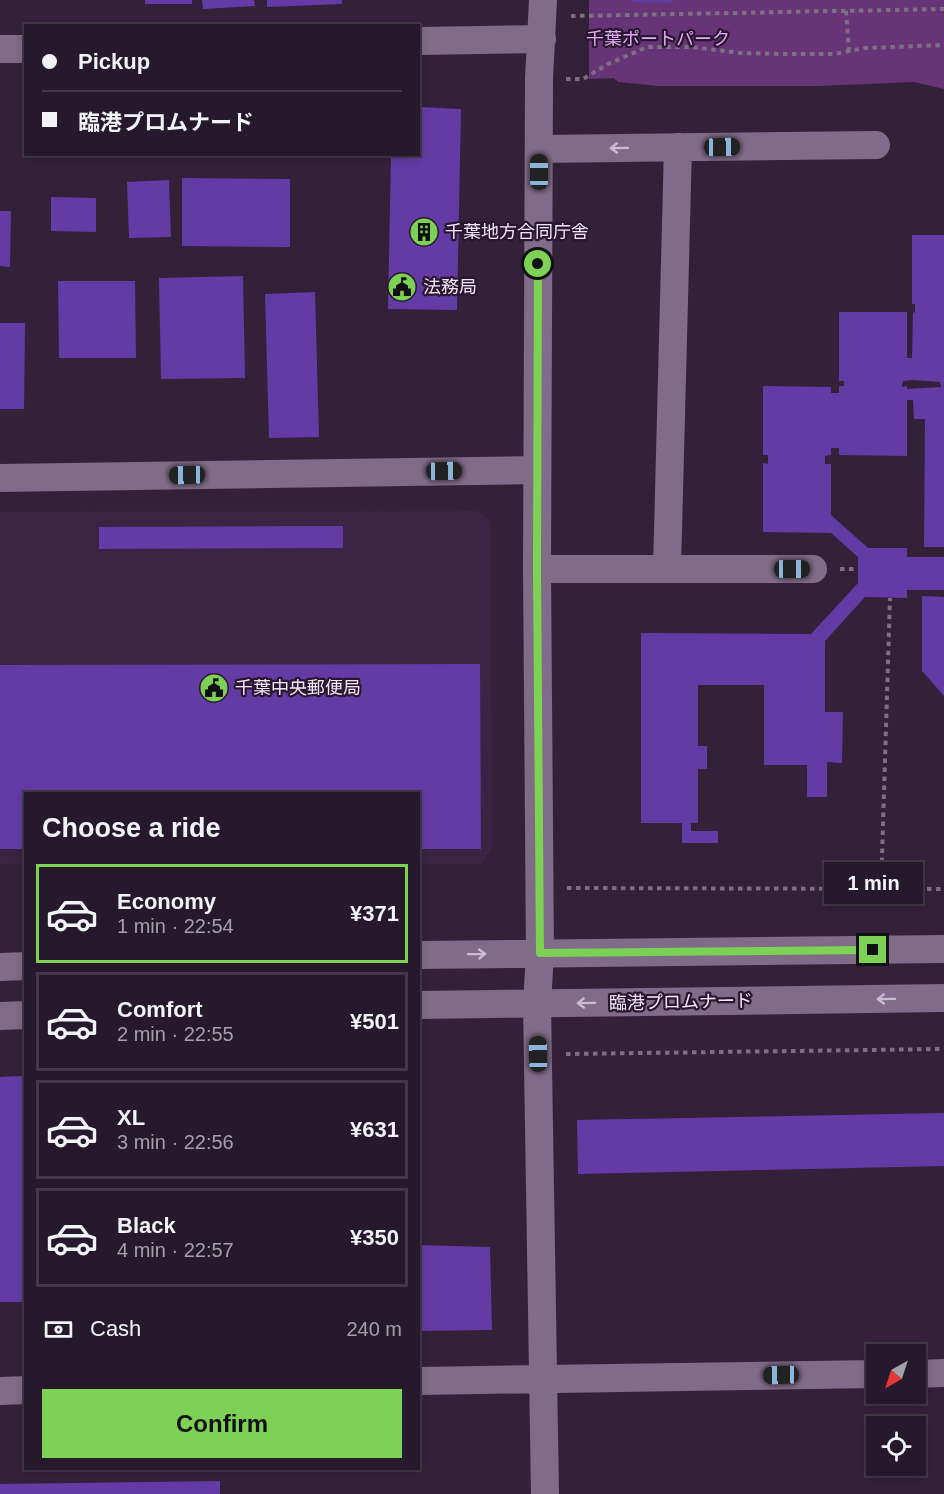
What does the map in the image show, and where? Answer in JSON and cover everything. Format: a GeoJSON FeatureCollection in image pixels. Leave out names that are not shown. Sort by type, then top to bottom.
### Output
{"type":"FeatureCollection","features":[{"type":"Feature","properties":{"kind":"street"},"geometry":{"type":"LineString","coordinates":[[420,41],[543,19],[539,79],[537,569],[540,953],[537,1004],[545,1494]]}},
{"type":"Feature","properties":{"kind":"street"},"geometry":{"type":"LineString","coordinates":[[0,49],[24,49]]}},
{"type":"Feature","properties":{"kind":"street"},"geometry":{"type":"LineString","coordinates":[[539,149],[876,145]]}},
{"type":"Feature","properties":{"kind":"street"},"geometry":{"type":"LineString","coordinates":[[666,569],[678,147]]}},
{"type":"Feature","properties":{"kind":"street"},"geometry":{"type":"LineString","coordinates":[[0,478],[537,470]]}},
{"type":"Feature","properties":{"kind":"street"},"geometry":{"type":"LineString","coordinates":[[537,569],[813,569]]}},
{"type":"Feature","properties":{"kind":"street"},"geometry":{"type":"LineString","coordinates":[[420,955],[944,949]]}},
{"type":"Feature","properties":{"kind":"street"},"geometry":{"type":"LineString","coordinates":[[0,967],[24,966]]}},
{"type":"Feature","properties":{"kind":"street","name":"臨港プロムナード"},"geometry":{"type":"LineString","coordinates":[[420,1005],[944,998]]}},
{"type":"Feature","properties":{"kind":"street"},"geometry":{"type":"LineString","coordinates":[[0,1016],[24,1015]]}},
{"type":"Feature","properties":{"kind":"street"},"geometry":{"type":"LineString","coordinates":[[926,1374],[944,1373]]}},
{"type":"Feature","properties":{"kind":"street"},"geometry":{"type":"LineString","coordinates":[[420,1381],[866,1374]]}},
{"type":"Feature","properties":{"kind":"street"},"geometry":{"type":"LineString","coordinates":[[0,1390],[24,1390]]}},
{"type":"Feature","properties":{"kind":"path"},"geometry":{"type":"LineString","coordinates":[[543,19],[944,9]]}},
{"type":"Feature","properties":{"kind":"path"},"geometry":{"type":"LineString","coordinates":[[846,10],[849,51]]}},
{"type":"Feature","properties":{"kind":"path"},"geometry":{"type":"LineString","coordinates":[[539,79],[583,79],[608,64],[647,47],[691,47],[741,53],[834,54],[865,48],[944,45]]}},
{"type":"Feature","properties":{"kind":"path"},"geometry":{"type":"LineString","coordinates":[[881,889],[890,598]]}},
{"type":"Feature","properties":{"kind":"path"},"geometry":{"type":"LineString","coordinates":[[539,888],[944,889]]}},
{"type":"Feature","properties":{"kind":"path"},"geometry":{"type":"LineString","coordinates":[[538,1054],[944,1049]]}},
{"type":"Feature","properties":{"kind":"shaded area"},"geometry":{"type":"Polygon","coordinates":[[[478,511],[491,522],[492,848],[481,864],[420,864],[420,792],[24,792],[24,864],[0,864],[0,512],[478,511]]]}},
{"type":"Feature","properties":{"kind":"green space","name":"千葉ポートパーク"},"geometry":{"type":"Polygon","coordinates":[[[589,0],[944,0],[944,89],[914,82],[818,86],[658,86],[618,82],[614,78],[589,79],[589,0]]]}},
{"type":"Feature","properties":{"kind":"building"},"geometry":{"type":"Polygon","coordinates":[[[145,0],[192,0],[192,4],[145,4],[145,0]]]}},
{"type":"Feature","properties":{"kind":"building"},"geometry":{"type":"Polygon","coordinates":[[[202,0],[254,0],[255,6],[203,9],[202,0]]]}},
{"type":"Feature","properties":{"kind":"building"},"geometry":{"type":"Polygon","coordinates":[[[267,0],[342,0],[342,4],[267,7],[267,0]]]}},
{"type":"Feature","properties":{"kind":"building"},"geometry":{"type":"Polygon","coordinates":[[[632,0],[673,0],[673,3],[632,2],[632,0]]]}},
{"type":"Feature","properties":{"kind":"building","name":"千葉地方合同庁舎"},"geometry":{"type":"Polygon","coordinates":[[[420,107],[461,109],[457,310],[388,309],[391,156],[420,156],[420,107]]]}},
{"type":"Feature","properties":{"kind":"building"},"geometry":{"type":"Polygon","coordinates":[[[182,178],[290,179],[290,247],[182,246],[182,178]]]}},
{"type":"Feature","properties":{"kind":"building"},"geometry":{"type":"Polygon","coordinates":[[[169,180],[171,237],[129,238],[127,182],[169,180]]]}},
{"type":"Feature","properties":{"kind":"building"},"geometry":{"type":"Polygon","coordinates":[[[51,197],[96,198],[96,232],[51,231],[51,197]]]}},
{"type":"Feature","properties":{"kind":"building"},"geometry":{"type":"Polygon","coordinates":[[[0,211],[11,211],[10,267],[0,266],[0,211]]]}},
{"type":"Feature","properties":{"kind":"building"},"geometry":{"type":"Polygon","coordinates":[[[912,235],[944,235],[944,547],[924,547],[925,419],[914,419],[913,400],[907,400],[907,456],[839,455],[839,448],[831,448],[831,455],[825,456],[825,464],[831,464],[831,515],[868,548],[907,548],[907,557],[944,557],[944,590],[907,590],[907,598],[865,597],[825,641],[825,712],[843,712],[842,763],[827,762],[827,797],[807,797],[807,765],[764,765],[764,685],[698,685],[698,746],[707,746],[707,769],[698,769],[698,823],[691,823],[691,831],[718,831],[718,843],[682,843],[682,823],[641,823],[641,633],[811,634],[858,583],[858,557],[831,533],[763,532],[763,463],[768,464],[768,455],[763,455],[763,386],[831,387],[831,393],[839,393],[839,386],[844,386],[844,381],[839,381],[839,312],[907,312],[907,358],[912,358],[915,304],[912,304],[912,235]],[[903,381],[902,387],[907,386],[907,389],[941,387],[940,382],[903,381]]]}},
{"type":"Feature","properties":{"kind":"building"},"geometry":{"type":"Polygon","coordinates":[[[243,276],[245,378],[161,379],[159,278],[243,276]]]}},
{"type":"Feature","properties":{"kind":"building"},"geometry":{"type":"Polygon","coordinates":[[[58,281],[135,281],[136,358],[59,358],[58,281]]]}},
{"type":"Feature","properties":{"kind":"building"},"geometry":{"type":"Polygon","coordinates":[[[315,292],[319,437],[269,438],[265,294],[315,292]]]}},
{"type":"Feature","properties":{"kind":"building"},"geometry":{"type":"Polygon","coordinates":[[[0,323],[25,323],[24,409],[0,409],[0,323]]]}},
{"type":"Feature","properties":{"kind":"building"},"geometry":{"type":"Polygon","coordinates":[[[343,526],[343,548],[99,549],[99,527],[343,526]]]}},
{"type":"Feature","properties":{"kind":"building"},"geometry":{"type":"Polygon","coordinates":[[[922,596],[944,597],[944,696],[922,671],[922,596]]]}},
{"type":"Feature","properties":{"kind":"building"},"geometry":{"type":"Polygon","coordinates":[[[480,664],[481,849],[420,849],[420,792],[24,792],[24,849],[0,849],[0,665],[480,664]]]}},
{"type":"Feature","properties":{"kind":"building"},"geometry":{"type":"Polygon","coordinates":[[[22,1068],[24,1068],[24,1302],[0,1302],[0,1077],[22,1076],[22,1068]]]}},
{"type":"Feature","properties":{"kind":"building"},"geometry":{"type":"Polygon","coordinates":[[[944,1113],[944,1166],[578,1174],[577,1120],[944,1113]]]}},
{"type":"Feature","properties":{"kind":"building"},"geometry":{"type":"Polygon","coordinates":[[[420,1245],[490,1247],[492,1330],[420,1331],[420,1245]]]}},
{"type":"Feature","properties":{"kind":"building"},"geometry":{"type":"Polygon","coordinates":[[[220,1481],[220,1494],[0,1494],[0,1484],[220,1481]]]}},
{"type":"Feature","properties":{"kind":"place","name":"千葉地方合同庁舎"},"geometry":{"type":"Point","coordinates":[424,232]}},
{"type":"Feature","properties":{"kind":"place","name":"法務局"},"geometry":{"type":"Point","coordinates":[402,287]}},
{"type":"Feature","properties":{"kind":"place","name":"千葉中央郵便局"},"geometry":{"type":"Point","coordinates":[214,688]}},
{"type":"Feature","properties":{"kind":"route"},"geometry":{"type":"LineString","coordinates":[[538,264],[537,569],[540,953],[873,950]]}}]}
